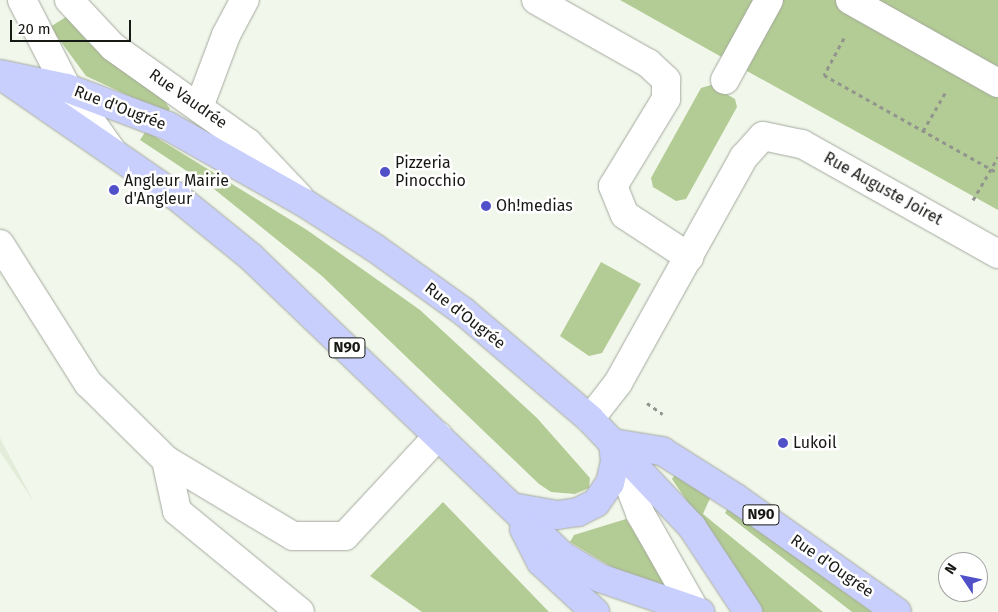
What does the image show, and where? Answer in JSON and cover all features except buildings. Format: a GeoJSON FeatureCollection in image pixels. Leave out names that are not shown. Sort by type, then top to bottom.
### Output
{"type":"FeatureCollection","features":[{"type":"Feature","properties":{"kind":"main road","name":"Rue d'Ougrée"},"geometry":{"type":"LineString","coordinates":[[0,74],[67,88],[168,126],[303,202],[464,312],[590,419],[613,443],[662,451],[736,498],[897,612]]}},
{"type":"Feature","properties":{"kind":"main road","name":"Rue d'Ougrée"},"geometry":{"type":"LineString","coordinates":[[0,74],[113,152],[251,256],[563,556],[600,578],[697,612]]}},
{"type":"Feature","properties":{"kind":"main road"},"geometry":{"type":"LineString","coordinates":[[512,508],[557,515],[578,512],[596,503],[610,483],[615,462],[613,443]]}},
{"type":"Feature","properties":{"kind":"main road"},"geometry":{"type":"LineString","coordinates":[[613,443],[692,527],[748,612]]}},
{"type":"Feature","properties":{"kind":"main road"},"geometry":{"type":"LineString","coordinates":[[512,508],[541,562],[595,612]]}},
{"type":"Feature","properties":{"kind":"street"},"geometry":{"type":"LineString","coordinates":[[22,0],[67,88],[113,152]]}},
{"type":"Feature","properties":{"kind":"street","name":"Rue Vaudrée"},"geometry":{"type":"LineString","coordinates":[[69,0],[113,47],[248,143],[303,202]]}},
{"type":"Feature","properties":{"kind":"street"},"geometry":{"type":"LineString","coordinates":[[200,108],[226,35],[245,0]]}},
{"type":"Feature","properties":{"kind":"street"},"geometry":{"type":"LineString","coordinates":[[536,0],[648,63],[666,80],[666,99],[613,186],[625,215],[689,257],[618,383],[590,419]]}},
{"type":"Feature","properties":{"kind":"street"},"geometry":{"type":"LineString","coordinates":[[725,80],[769,0]]}},
{"type":"Feature","properties":{"kind":"street"},"geometry":{"type":"LineString","coordinates":[[856,3],[998,83]]}},
{"type":"Feature","properties":{"kind":"street","name":"Rue Auguste Joiret"},"geometry":{"type":"LineString","coordinates":[[689,257],[744,157],[763,136],[802,144],[998,254]]}},
{"type":"Feature","properties":{"kind":"street"},"geometry":{"type":"LineString","coordinates":[[0,244],[88,383],[166,460],[293,536],[345,536],[438,436]]}},
{"type":"Feature","properties":{"kind":"street"},"geometry":{"type":"LineString","coordinates":[[613,443],[640,513],[697,612]]}},
{"type":"Feature","properties":{"kind":"street"},"geometry":{"type":"LineString","coordinates":[[166,460],[177,511],[300,612]]}},
{"type":"Feature","properties":{"kind":"path"},"geometry":{"type":"LineString","coordinates":[[856,3],[824,76],[998,173]]}},
{"type":"Feature","properties":{"kind":"path"},"geometry":{"type":"LineString","coordinates":[[923,132],[961,63]]}},
{"type":"Feature","properties":{"kind":"path"},"geometry":{"type":"LineString","coordinates":[[956,230],[998,157]]}},
{"type":"Feature","properties":{"kind":"shaded area"},"geometry":{"type":"Polygon","coordinates":[[[0,438],[34,502],[0,452],[0,438]]]}},
{"type":"Feature","properties":{"kind":"green space"},"geometry":{"type":"Polygon","coordinates":[[[620,0],[998,0],[998,210],[718,55],[620,0]]]}},
{"type":"Feature","properties":{"kind":"green space"},"geometry":{"type":"Polygon","coordinates":[[[66,17],[89,43],[162,97],[170,109],[166,113],[86,76],[50,27],[66,17]]]}},
{"type":"Feature","properties":{"kind":"green space"},"geometry":{"type":"Polygon","coordinates":[[[711,85],[735,99],[737,107],[686,199],[676,201],[653,187],[651,178],[701,88],[711,85]]]}},
{"type":"Feature","properties":{"kind":"green space"},"geometry":{"type":"Polygon","coordinates":[[[146,131],[307,230],[420,310],[537,418],[590,478],[589,488],[575,494],[551,492],[539,484],[322,276],[214,189],[140,140],[146,131]]]}},
{"type":"Feature","properties":{"kind":"green space"},"geometry":{"type":"Polygon","coordinates":[[[601,262],[641,284],[602,353],[589,356],[560,336],[601,262]]]}},
{"type":"Feature","properties":{"kind":"green space"},"geometry":{"type":"Polygon","coordinates":[[[676,473],[711,496],[703,514],[823,612],[762,612],[672,479],[676,473]]]}},
{"type":"Feature","properties":{"kind":"green space"},"geometry":{"type":"Polygon","coordinates":[[[443,502],[549,612],[422,612],[370,576],[443,502]]]}},
{"type":"Feature","properties":{"kind":"green space"},"geometry":{"type":"Polygon","coordinates":[[[728,508],[872,612],[852,612],[725,513],[728,508]]]}},
{"type":"Feature","properties":{"kind":"green space"},"geometry":{"type":"Polygon","coordinates":[[[626,519],[660,574],[664,585],[613,568],[570,542],[574,535],[626,519]]]}},
{"type":"Feature","properties":{"kind":"place","name":"Pizzeria Pinocchio"},"geometry":{"type":"Point","coordinates":[385,172]}},
{"type":"Feature","properties":{"kind":"place","name":"Angleur Mairie d'Angleur"},"geometry":{"type":"Point","coordinates":[114,190]}},
{"type":"Feature","properties":{"kind":"place","name":"Oh!medias"},"geometry":{"type":"Point","coordinates":[486,206]}},
{"type":"Feature","properties":{"kind":"place","name":"Lukoil"},"geometry":{"type":"Point","coordinates":[783,443]}}]}
